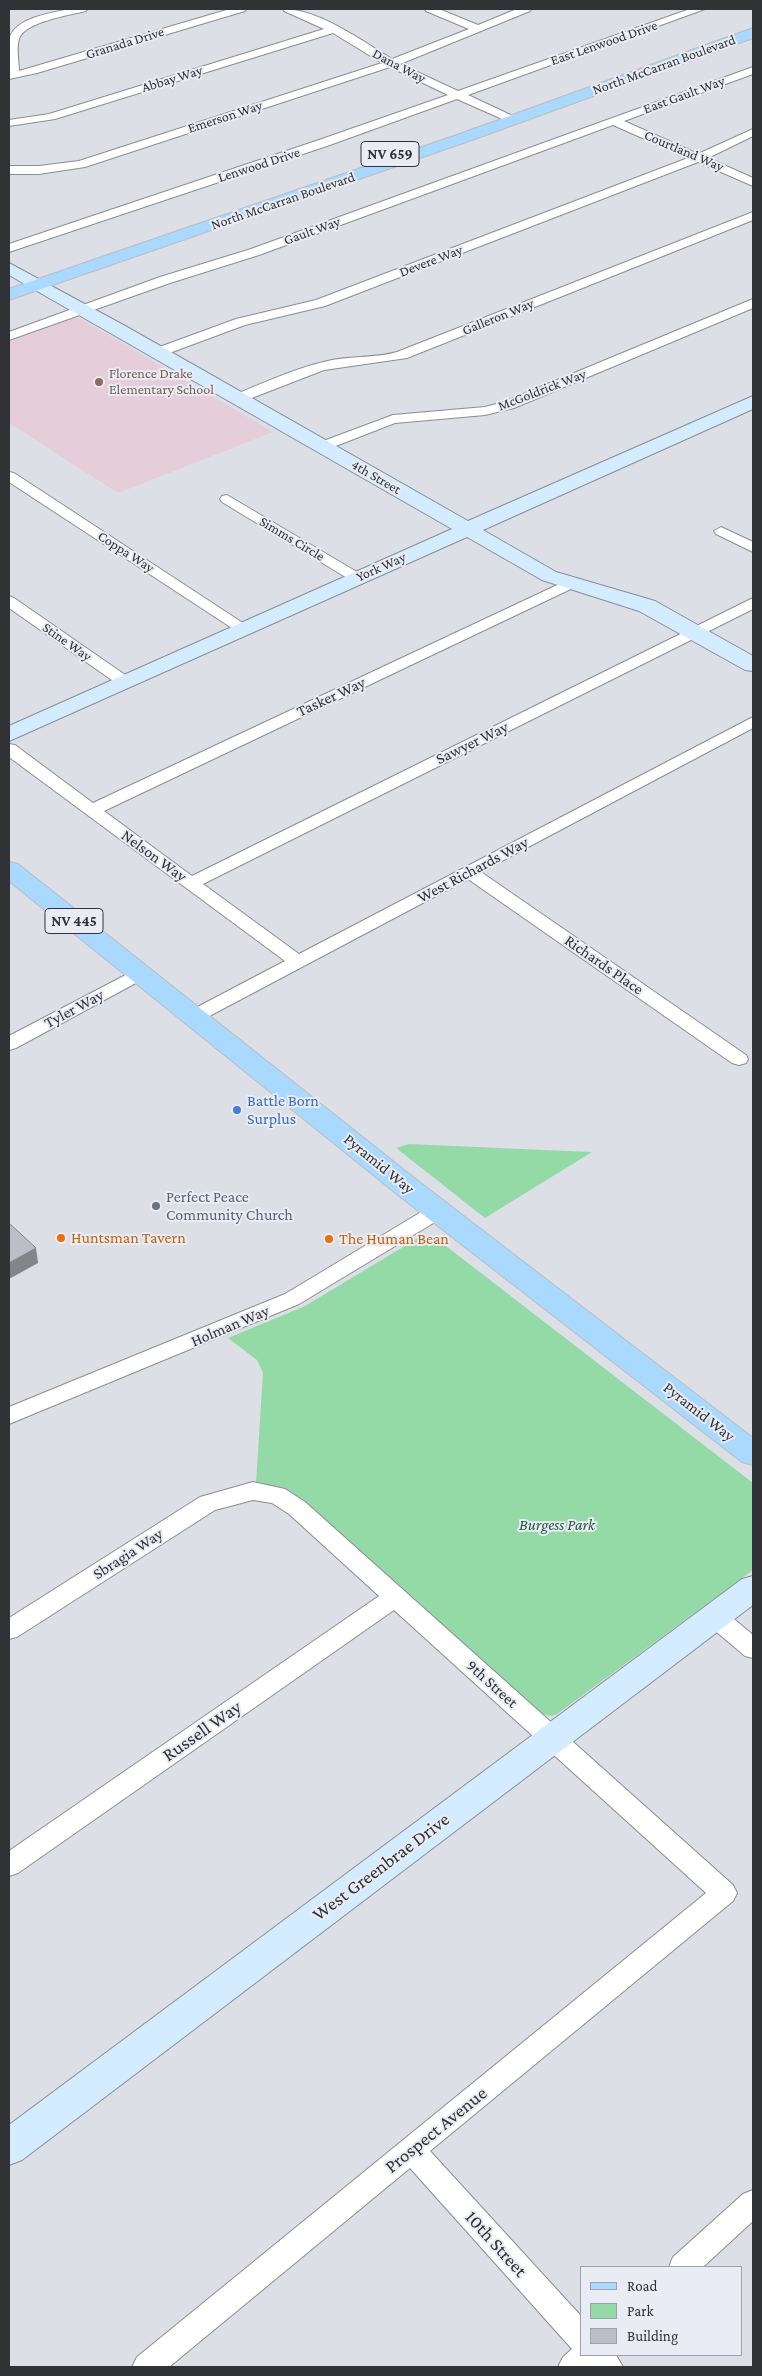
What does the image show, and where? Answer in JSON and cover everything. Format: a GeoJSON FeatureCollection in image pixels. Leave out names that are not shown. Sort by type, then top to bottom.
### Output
{"type":"FeatureCollection","features":[{"type":"Feature","properties":{"kind":"main road","name":"North McCarran Boulevard"},"geometry":{"type":"LineString","coordinates":[[508,117],[753,24]]}},
{"type":"Feature","properties":{"kind":"main road","name":"North McCarran Boulevard"},"geometry":{"type":"LineString","coordinates":[[9,295],[24,283],[753,33]]}},
{"type":"Feature","properties":{"kind":"main road","name":"Pyramid Way"},"geometry":{"type":"LineString","coordinates":[[9,869],[438,1211],[753,1454]]}},
{"type":"Feature","properties":{"kind":"street"},"geometry":{"type":"LineString","coordinates":[[11,75],[13,38],[15,34],[35,22],[82,9]]}},
{"type":"Feature","properties":{"kind":"street","name":"Granada Drive"},"geometry":{"type":"LineString","coordinates":[[11,75],[241,9]]}},
{"type":"Feature","properties":{"kind":"street","name":"Dana Way"},"geometry":{"type":"LineString","coordinates":[[288,9],[334,29],[392,64],[455,95],[508,117]]}},
{"type":"Feature","properties":{"kind":"street"},"geometry":{"type":"LineString","coordinates":[[430,9],[478,29]]}},
{"type":"Feature","properties":{"kind":"street","name":"Emerson Way"},"geometry":{"type":"LineString","coordinates":[[9,170],[47,170],[81,164],[392,64],[526,9]]}},
{"type":"Feature","properties":{"kind":"street","name":"East Lenwood Drive"},"geometry":{"type":"LineString","coordinates":[[508,76],[700,9]]}},
{"type":"Feature","properties":{"kind":"street","name":"Abbay Way"},"geometry":{"type":"LineString","coordinates":[[9,123],[51,117],[334,29]]}},
{"type":"Feature","properties":{"kind":"street","name":"East Gault Way"},"geometry":{"type":"LineString","coordinates":[[614,121],[753,70]]}},
{"type":"Feature","properties":{"kind":"street","name":"Lenwood Drive"},"geometry":{"type":"LineString","coordinates":[[9,248],[323,143],[508,76]]}},
{"type":"Feature","properties":{"kind":"street","name":"Courtland Way"},"geometry":{"type":"LineString","coordinates":[[614,121],[753,182]]}},
{"type":"Feature","properties":{"kind":"street","name":"Gault Way"},"geometry":{"type":"LineString","coordinates":[[9,336],[165,280],[255,252],[614,121]]}},
{"type":"Feature","properties":{"kind":"street","name":"Devere Way"},"geometry":{"type":"LineString","coordinates":[[159,352],[241,322],[320,303],[588,202],[698,158],[753,132]]}},
{"type":"Feature","properties":{"kind":"street","name":"Galleron Way"},"geometry":{"type":"LineString","coordinates":[[239,398],[324,366],[344,362],[380,360],[402,355],[753,216]]}},
{"type":"Feature","properties":{"kind":"street","name":"4th Street"},"geometry":{"type":"LineString","coordinates":[[9,268],[24,283],[81,310],[159,352],[549,576],[570,584],[647,606],[753,665]]}},
{"type":"Feature","properties":{"kind":"street","name":"McGoldrick Way"},"geometry":{"type":"LineString","coordinates":[[323,446],[393,419],[485,411],[509,405],[753,303]]}},
{"type":"Feature","properties":{"kind":"street","name":"York Way"},"geometry":{"type":"LineString","coordinates":[[9,734],[753,402]]}},
{"type":"Feature","properties":{"kind":"street"},"geometry":{"type":"LineString","coordinates":[[456,413],[466,428]]}},
{"type":"Feature","properties":{"kind":"street","name":"Coppa Way"},"geometry":{"type":"LineString","coordinates":[[9,476],[244,629]]}},
{"type":"Feature","properties":{"kind":"street","name":"Simms Circle"},"geometry":{"type":"LineString","coordinates":[[227,499],[357,578]]}},
{"type":"Feature","properties":{"kind":"street"},"geometry":{"type":"LineString","coordinates":[[721,531],[753,548]]}},
{"type":"Feature","properties":{"kind":"street","name":"Tasker Way"},"geometry":{"type":"LineString","coordinates":[[91,810],[570,584]]}},
{"type":"Feature","properties":{"kind":"street","name":"Stine Way"},"geometry":{"type":"LineString","coordinates":[[9,601],[125,682]]}},
{"type":"Feature","properties":{"kind":"street","name":"Sawyer Way"},"geometry":{"type":"LineString","coordinates":[[191,884],[753,603]]}},
{"type":"Feature","properties":{"kind":"street","name":"West Richards Way"},"geometry":{"type":"LineString","coordinates":[[193,1017],[753,722]]}},
{"type":"Feature","properties":{"kind":"street","name":"Nelson Way"},"geometry":{"type":"LineString","coordinates":[[9,749],[298,962]]}},
{"type":"Feature","properties":{"kind":"street","name":"Richards Place"},"geometry":{"type":"LineString","coordinates":[[469,872],[739,1058]]}},
{"type":"Feature","properties":{"kind":"street","name":"Tyler Way"},"geometry":{"type":"LineString","coordinates":[[9,1044],[139,974]]}},
{"type":"Feature","properties":{"kind":"street","name":"Holman Way"},"geometry":{"type":"LineString","coordinates":[[9,1416],[292,1299],[438,1211]]}},
{"type":"Feature","properties":{"kind":"street","name":"9th Street"},"geometry":{"type":"LineString","coordinates":[[252,1491],[278,1496],[297,1508],[724,1893]]}},
{"type":"Feature","properties":{"kind":"street","name":"Sbragia Way"},"geometry":{"type":"LineString","coordinates":[[9,1630],[208,1503],[252,1491]]}},
{"type":"Feature","properties":{"kind":"street","name":"West Greenbrae Drive"},"geometry":{"type":"LineString","coordinates":[[9,2147],[753,1588]]}},
{"type":"Feature","properties":{"kind":"street","name":"Russell Way"},"geometry":{"type":"LineString","coordinates":[[9,1865],[395,1597]]}},
{"type":"Feature","properties":{"kind":"street"},"geometry":{"type":"LineString","coordinates":[[714,1616],[753,1649]]}},
{"type":"Feature","properties":{"kind":"street","name":"Prospect Avenue"},"geometry":{"type":"LineString","coordinates":[[147,2367],[724,1893]]}},
{"type":"Feature","properties":{"kind":"street","name":"10th Street"},"geometry":{"type":"LineString","coordinates":[[411,2150],[580,2337]]}},
{"type":"Feature","properties":{"kind":"street"},"geometry":{"type":"LineString","coordinates":[[684,2266],[753,2203]]}},
{"type":"Feature","properties":{"kind":"street"},"geometry":{"type":"LineString","coordinates":[[573,2367],[585,2356]]}},
{"type":"Feature","properties":{"kind":"street"},"geometry":{"type":"LineString","coordinates":[[597,2356],[608,2367]]}},
{"type":"Feature","properties":{"kind":"shaded area","name":"Florence Drake Elementary School"},"geometry":{"type":"Polygon","coordinates":[[[75,318],[81,319],[273,432],[118,493],[9,423],[9,341],[75,318]]]}},
{"type":"Feature","properties":{"kind":"green space"},"geometry":{"type":"Polygon","coordinates":[[[409,1144],[592,1152],[485,1218],[396,1148],[409,1144]]]}},
{"type":"Feature","properties":{"kind":"green space","name":"Burgess Park"},"geometry":{"type":"Polygon","coordinates":[[[418,1238],[430,1238],[442,1243],[753,1483],[753,1570],[557,1714],[551,1716],[537,1713],[280,1489],[256,1483],[263,1373],[257,1360],[228,1338],[305,1306],[418,1238]]]}},
{"type":"Feature","properties":{"kind":"building"},"geometry":{"type":"Polygon","coordinates":[[[9,1223],[36,1248],[9,1263],[9,1223]]]}},
{"type":"Feature","properties":{"kind":"place","name":"Florence Drake Elementary School"},"geometry":{"type":"Point","coordinates":[99,382]}},
{"type":"Feature","properties":{"kind":"place","name":"Battle Born Surplus"},"geometry":{"type":"Point","coordinates":[237,1110]}},
{"type":"Feature","properties":{"kind":"place","name":"Perfect Peace Community Church"},"geometry":{"type":"Point","coordinates":[156,1206]}},
{"type":"Feature","properties":{"kind":"place","name":"Huntsman Tavern"},"geometry":{"type":"Point","coordinates":[61,1238]}},
{"type":"Feature","properties":{"kind":"place","name":"The Human Bean"},"geometry":{"type":"Point","coordinates":[329,1239]}}]}
